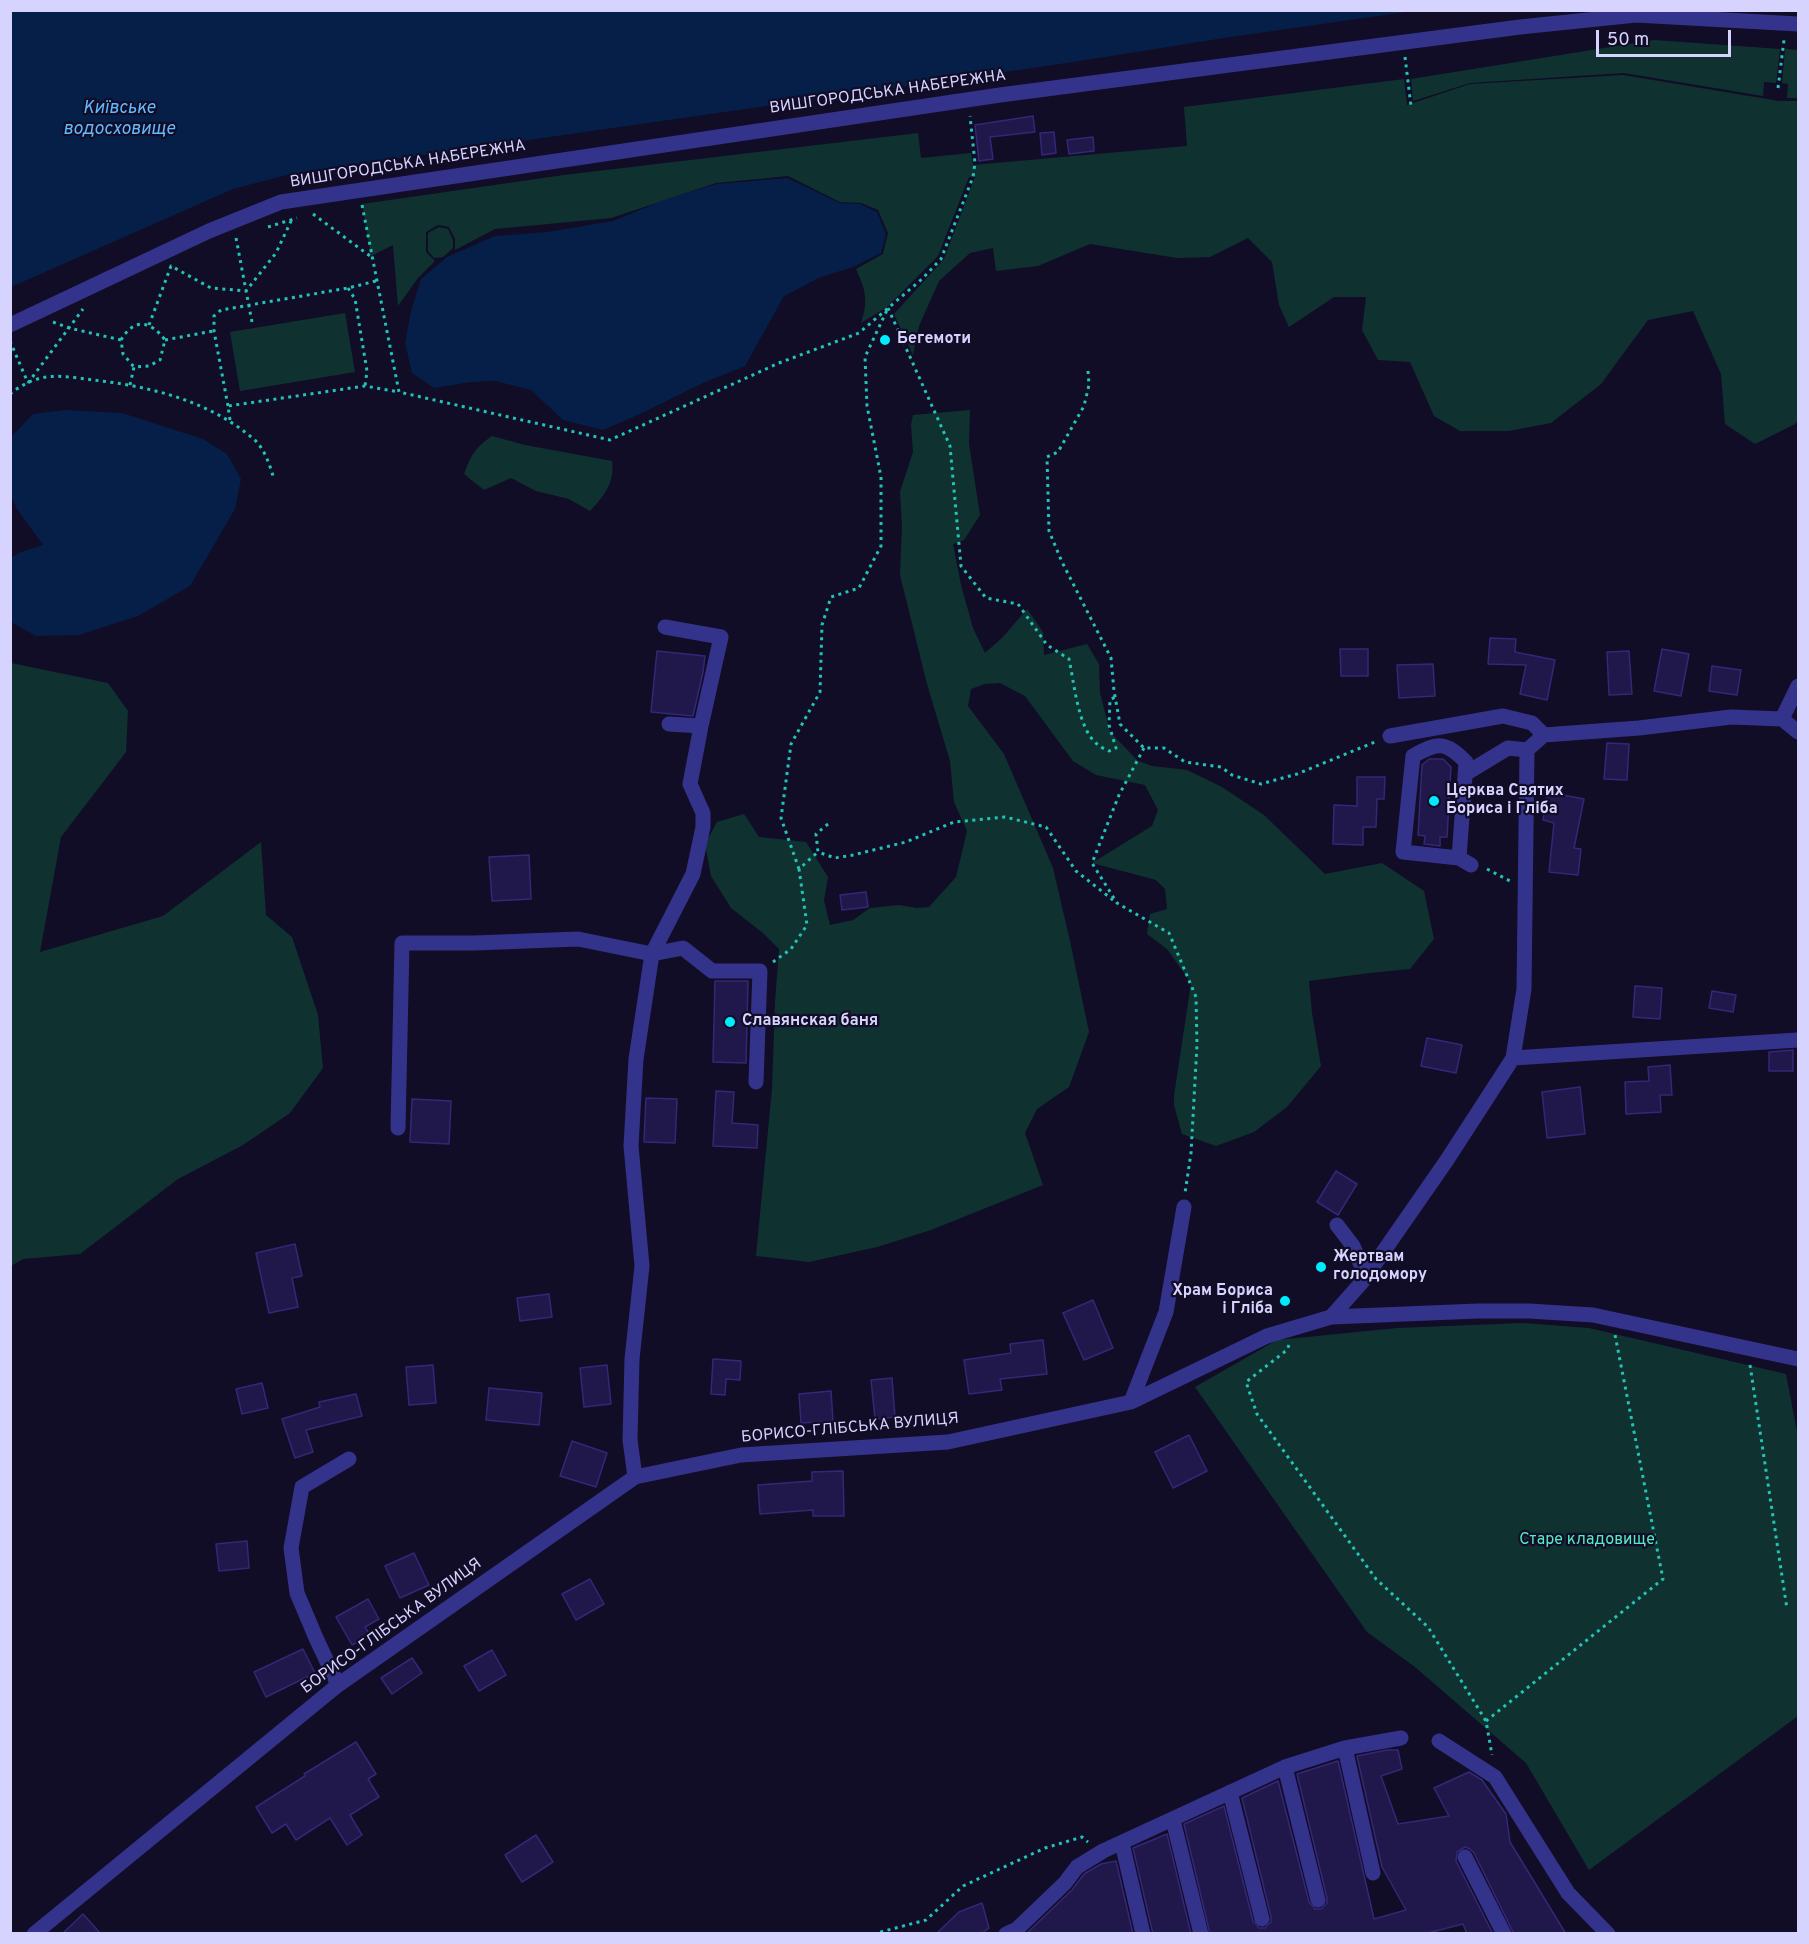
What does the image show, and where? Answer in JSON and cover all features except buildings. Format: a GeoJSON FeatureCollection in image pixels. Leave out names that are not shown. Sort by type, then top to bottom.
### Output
{"type":"FeatureCollection","features":[{"type":"Feature","properties":{"kind":"street","name":"ВИШГОРОДСЬКА НАБЕРЕЖНА"},"geometry":{"type":"LineString","coordinates":[[10,325],[209,231],[281,202],[352,199],[968,99],[1520,27],[1636,15],[1792,24]]}},
{"type":"Feature","properties":{"kind":"street"},"geometry":{"type":"LineString","coordinates":[[635,1477],[630,1440],[632,1359],[642,1266],[631,1146],[636,1059],[652,954],[693,874],[703,827],[703,813],[690,784],[721,637],[665,627]]}},
{"type":"Feature","properties":{"kind":"street"},"geometry":{"type":"LineString","coordinates":[[1782,719],[1798,686]]}},
{"type":"Feature","properties":{"kind":"street"},"geometry":{"type":"LineString","coordinates":[[1390,736],[1503,716],[1532,723],[1544,735]]}},
{"type":"Feature","properties":{"kind":"street"},"geometry":{"type":"LineString","coordinates":[[1465,774],[1508,748],[1527,750],[1544,735],[1639,729],[1731,717],[1782,719],[1798,732]]}},
{"type":"Feature","properties":{"kind":"street"},"geometry":{"type":"LineString","coordinates":[[669,724],[701,726]]}},
{"type":"Feature","properties":{"kind":"street"},"geometry":{"type":"LineString","coordinates":[[1431,746],[1452,748],[1466,762],[1465,774],[1465,861],[1403,852],[1413,756],[1431,746]]}},
{"type":"Feature","properties":{"kind":"street"},"geometry":{"type":"LineString","coordinates":[[1331,1317],[1366,1277],[1447,1160],[1513,1058],[1524,989],[1527,750]]}},
{"type":"Feature","properties":{"kind":"street"},"geometry":{"type":"LineString","coordinates":[[398,1128],[402,943],[578,939],[652,954],[683,948],[712,971],[760,971],[756,1082]]}},
{"type":"Feature","properties":{"kind":"street"},"geometry":{"type":"LineString","coordinates":[[1513,1058],[1798,1040]]}},
{"type":"Feature","properties":{"kind":"street"},"geometry":{"type":"LineString","coordinates":[[1131,1402],[1166,1312],[1184,1207]]}},
{"type":"Feature","properties":{"kind":"street"},"geometry":{"type":"LineString","coordinates":[[1337,1225],[1353,1246],[1366,1277]]}},
{"type":"Feature","properties":{"kind":"street","name":"БОРИСО-ГЛІБСЬКА ВУЛИЦЯ"},"geometry":{"type":"LineString","coordinates":[[34,1934],[338,1685],[635,1477],[741,1455],[948,1442],[1131,1402],[1267,1336],[1331,1317],[1529,1311],[1593,1315],[1798,1359]]}},
{"type":"Feature","properties":{"kind":"street"},"geometry":{"type":"LineString","coordinates":[[338,1685],[297,1593],[291,1548],[302,1487],[349,1459]]}},
{"type":"Feature","properties":{"kind":"street"},"geometry":{"type":"LineString","coordinates":[[1014,1932],[1065,1883],[1077,1867],[1103,1851],[1285,1767],[1345,1748],[1401,1738]]}},
{"type":"Feature","properties":{"kind":"street"},"geometry":{"type":"LineString","coordinates":[[1439,1741],[1495,1777],[1568,1893],[1608,1934]]}},
{"type":"Feature","properties":{"kind":"street"},"geometry":{"type":"LineString","coordinates":[[1345,1748],[1373,1873]]}},
{"type":"Feature","properties":{"kind":"street"},"geometry":{"type":"LineString","coordinates":[[1285,1767],[1318,1900]]}},
{"type":"Feature","properties":{"kind":"street"},"geometry":{"type":"LineString","coordinates":[[1230,1792],[1262,1918]]}},
{"type":"Feature","properties":{"kind":"street"},"geometry":{"type":"LineString","coordinates":[[1173,1820],[1202,1934]]}},
{"type":"Feature","properties":{"kind":"street"},"geometry":{"type":"LineString","coordinates":[[1122,1843],[1143,1934]]}},
{"type":"Feature","properties":{"kind":"street"},"geometry":{"type":"LineString","coordinates":[[1465,1857],[1503,1934]]}},
{"type":"Feature","properties":{"kind":"path"},"geometry":{"type":"LineString","coordinates":[[1779,88],[1792,24]]}},
{"type":"Feature","properties":{"kind":"path"},"geometry":{"type":"LineString","coordinates":[[1404,42],[1411,106]]}},
{"type":"Feature","properties":{"kind":"path"},"geometry":{"type":"LineString","coordinates":[[228,406],[365,386],[610,440],[779,363],[859,333],[922,279],[941,259],[973,177],[975,163],[968,99]]}},
{"type":"Feature","properties":{"kind":"path"},"geometry":{"type":"LineString","coordinates":[[352,199],[362,204]]}},
{"type":"Feature","properties":{"kind":"path"},"geometry":{"type":"LineString","coordinates":[[352,199],[362,204]]}},
{"type":"Feature","properties":{"kind":"path"},"geometry":{"type":"LineString","coordinates":[[362,204],[399,392]]}},
{"type":"Feature","properties":{"kind":"path"},"geometry":{"type":"LineString","coordinates":[[258,230],[323,212]]}},
{"type":"Feature","properties":{"kind":"path"},"geometry":{"type":"LineString","coordinates":[[313,214],[371,256]]}},
{"type":"Feature","properties":{"kind":"path"},"geometry":{"type":"LineString","coordinates":[[246,291],[276,253],[292,219]]}},
{"type":"Feature","properties":{"kind":"path"},"geometry":{"type":"LineString","coordinates":[[236,237],[252,322]]}},
{"type":"Feature","properties":{"kind":"path"},"geometry":{"type":"LineString","coordinates":[[160,271],[182,261]]}},
{"type":"Feature","properties":{"kind":"path"},"geometry":{"type":"LineString","coordinates":[[171,266],[211,288],[246,291]]}},
{"type":"Feature","properties":{"kind":"path"},"geometry":{"type":"LineString","coordinates":[[150,325],[171,266]]}},
{"type":"Feature","properties":{"kind":"path"},"geometry":{"type":"LineString","coordinates":[[230,422],[214,331],[214,316],[221,310],[376,281]]}},
{"type":"Feature","properties":{"kind":"path"},"geometry":{"type":"LineString","coordinates":[[348,288],[355,299],[367,371],[365,386]]}},
{"type":"Feature","properties":{"kind":"path"},"geometry":{"type":"LineString","coordinates":[[28,382],[87,304]]}},
{"type":"Feature","properties":{"kind":"path"},"geometry":{"type":"LineString","coordinates":[[888,308],[950,446],[961,566],[986,598],[1018,604],[1047,645],[1069,659],[1079,714],[1095,743],[1109,751],[1116,748],[1109,725],[1110,700],[1115,697]]}},
{"type":"Feature","properties":{"kind":"path"},"geometry":{"type":"LineString","coordinates":[[760,971],[791,949],[807,925],[799,869],[782,818],[791,744],[820,692],[822,625],[831,597],[859,588],[881,546],[881,477],[867,406],[865,357],[888,308]]}},
{"type":"Feature","properties":{"kind":"path"},"geometry":{"type":"LineString","coordinates":[[50,321],[69,328],[121,340]]}},
{"type":"Feature","properties":{"kind":"path"},"geometry":{"type":"LineString","coordinates":[[138,324],[150,325],[158,330],[165,340],[164,351],[160,360],[149,366],[134,367],[123,354],[121,340],[127,330],[138,324]]}},
{"type":"Feature","properties":{"kind":"path"},"geometry":{"type":"LineString","coordinates":[[165,340],[214,331]]}},
{"type":"Feature","properties":{"kind":"path"},"geometry":{"type":"LineString","coordinates":[[10,341],[28,382]]}},
{"type":"Feature","properties":{"kind":"path"},"geometry":{"type":"LineString","coordinates":[[130,385],[134,367]]}},
{"type":"Feature","properties":{"kind":"path"},"geometry":{"type":"LineString","coordinates":[[1088,371],[1089,386],[1084,406],[1058,452],[1047,457],[1049,531],[1062,562],[1111,658],[1120,724],[1144,748],[1164,748],[1185,762],[1221,767],[1232,775],[1261,784],[1297,774],[1390,736]]}},
{"type":"Feature","properties":{"kind":"path"},"geometry":{"type":"LineString","coordinates":[[10,394],[28,382],[46,377],[71,377],[130,385],[181,397],[252,436],[268,459],[274,479]]}},
{"type":"Feature","properties":{"kind":"path"},"geometry":{"type":"LineString","coordinates":[[1117,903],[1092,863],[1119,795],[1144,748]]}},
{"type":"Feature","properties":{"kind":"path"},"geometry":{"type":"LineString","coordinates":[[818,852],[835,858],[853,855],[906,843],[954,822],[1005,817],[1046,827],[1076,871],[1117,903],[1169,933],[1196,997],[1197,1045],[1191,1153],[1184,1207]]}},
{"type":"Feature","properties":{"kind":"path"},"geometry":{"type":"LineString","coordinates":[[818,852],[816,834],[828,825]]}},
{"type":"Feature","properties":{"kind":"path"},"geometry":{"type":"LineString","coordinates":[[799,869],[818,852]]}},
{"type":"Feature","properties":{"kind":"path"},"geometry":{"type":"LineString","coordinates":[[1486,1721],[1663,1579],[1612,1319]]}},
{"type":"Feature","properties":{"kind":"path"},"geometry":{"type":"LineString","coordinates":[[1297,1327],[1287,1350],[1246,1382],[1257,1414],[1376,1579],[1428,1627],[1486,1721],[1495,1777]]}},
{"type":"Feature","properties":{"kind":"path"},"geometry":{"type":"LineString","coordinates":[[1747,1348],[1787,1609]]}},
{"type":"Feature","properties":{"kind":"path"},"geometry":{"type":"LineString","coordinates":[[873,1934],[926,1920],[963,1886],[1045,1848],[1082,1838]]}},
{"type":"Feature","properties":{"kind":"green space"},"geometry":{"type":"Polygon","coordinates":[[[1654,40],[1780,49],[1776,83],[1764,82],[1763,96],[1624,73],[1470,83],[1413,101],[1411,79],[1654,40]]]}},
{"type":"Feature","properties":{"kind":"green space"},"geometry":{"type":"Polygon","coordinates":[[[1785,49],[1798,50],[1798,98],[1787,98],[1788,84],[1782,83],[1785,49]]]}},
{"type":"Feature","properties":{"kind":"green space"},"geometry":{"type":"Polygon","coordinates":[[[1623,75],[1779,101],[1798,101],[1798,420],[1795,424],[1755,444],[1725,424],[1721,374],[1693,311],[1648,320],[1601,384],[1551,423],[1509,431],[1460,431],[1434,416],[1410,362],[1378,360],[1362,330],[1366,297],[1334,297],[1289,327],[1279,305],[1272,262],[1248,238],[1210,257],[1177,258],[1090,244],[1038,266],[996,271],[993,248],[970,253],[939,281],[919,326],[913,355],[894,314],[944,259],[975,177],[969,177],[938,256],[887,307],[861,323],[865,308],[865,295],[856,269],[883,254],[888,233],[878,210],[861,203],[840,202],[788,176],[716,183],[611,218],[495,229],[455,250],[455,239],[449,227],[438,225],[426,232],[426,252],[435,261],[418,278],[398,306],[393,245],[371,256],[362,204],[564,175],[918,133],[921,158],[971,153],[973,165],[1187,146],[1184,107],[1404,79],[1407,105],[1470,84],[1623,75]]]}},
{"type":"Feature","properties":{"kind":"green space"},"geometry":{"type":"Polygon","coordinates":[[[439,227],[448,229],[453,240],[453,248],[443,257],[434,258],[428,251],[428,233],[439,227]]]}},
{"type":"Feature","properties":{"kind":"green space"},"geometry":{"type":"Polygon","coordinates":[[[345,313],[355,372],[240,391],[230,332],[345,313]]]}},
{"type":"Feature","properties":{"kind":"green space"},"geometry":{"type":"Polygon","coordinates":[[[970,410],[969,444],[980,515],[964,540],[953,544],[973,628],[985,653],[1003,637],[1027,609],[1043,632],[1044,655],[1087,644],[1099,664],[1100,693],[1110,732],[1138,761],[1152,766],[1187,770],[1222,787],[1264,815],[1325,874],[1382,863],[1424,891],[1434,939],[1410,969],[1309,981],[1321,1066],[1287,1107],[1254,1132],[1216,1146],[1182,1134],[1174,1105],[1174,1096],[1191,983],[1167,949],[1147,934],[1150,914],[1167,909],[1165,889],[1156,880],[1092,863],[1152,826],[1158,810],[1145,785],[1096,775],[1073,761],[1025,696],[1000,683],[985,684],[971,689],[968,706],[1004,754],[1053,868],[1089,1032],[1069,1087],[1037,1109],[1025,1133],[1043,1185],[931,1230],[877,1247],[809,1262],[756,1256],[772,1089],[779,949],[731,908],[711,876],[705,844],[717,822],[744,814],[759,837],[806,842],[828,877],[824,901],[830,925],[853,920],[870,908],[899,905],[916,908],[929,907],[956,877],[967,831],[954,802],[950,761],[927,684],[900,575],[902,526],[900,492],[913,452],[911,425],[913,415],[970,410]]]}},
{"type":"Feature","properties":{"kind":"green space"},"geometry":{"type":"Polygon","coordinates":[[[492,436],[525,445],[612,461],[610,483],[590,511],[569,499],[536,491],[511,478],[484,490],[464,474],[474,452],[492,436]]]}},
{"type":"Feature","properties":{"kind":"green space"},"geometry":{"type":"Polygon","coordinates":[[[11,663],[108,683],[128,711],[126,752],[61,837],[40,952],[163,916],[261,842],[266,915],[292,937],[318,1015],[323,1068],[290,1113],[243,1145],[178,1179],[80,1254],[23,1259],[11,1266],[11,663]]]}},
{"type":"Feature","properties":{"kind":"green space","name":"Старе кладовище"},"geometry":{"type":"Polygon","coordinates":[[[1523,1323],[1589,1328],[1786,1374],[1798,1437],[1798,1716],[1589,1870],[1526,1763],[1415,1667],[1367,1632],[1195,1387],[1277,1340],[1397,1328],[1523,1323]]]}},
{"type":"Feature","properties":{"kind":"water","name":"Київське водосховище"},"geometry":{"type":"Polygon","coordinates":[[[11,10],[1413,11],[291,174],[233,189],[11,287],[11,10]]]}},
{"type":"Feature","properties":{"kind":"water"},"geometry":{"type":"Polygon","coordinates":[[[787,178],[840,203],[860,204],[877,212],[886,234],[881,253],[853,267],[821,277],[784,296],[745,366],[603,430],[563,420],[531,390],[495,381],[434,388],[412,373],[405,343],[411,311],[421,279],[447,257],[495,236],[548,232],[613,221],[664,200],[717,184],[787,178]]]}},
{"type":"Feature","properties":{"kind":"water"},"geometry":{"type":"Polygon","coordinates":[[[65,410],[122,413],[203,439],[227,454],[241,479],[235,509],[190,586],[138,616],[79,635],[36,636],[11,622],[11,558],[43,545],[17,509],[11,496],[11,437],[33,414],[65,410]]]}},
{"type":"Feature","properties":{"kind":"place","name":"Бегемоти"},"geometry":{"type":"Point","coordinates":[885,340]}},
{"type":"Feature","properties":{"kind":"place","name":"Церква Святих Бориса і Гліба"},"geometry":{"type":"Point","coordinates":[1434,801]}},
{"type":"Feature","properties":{"kind":"place","name":"Славянская баня"},"geometry":{"type":"Point","coordinates":[730,1022]}},
{"type":"Feature","properties":{"kind":"place","name":"Жертвам голодомору"},"geometry":{"type":"Point","coordinates":[1321,1267]}},
{"type":"Feature","properties":{"kind":"place","name":"Храм Бориса і Гліба"},"geometry":{"type":"Point","coordinates":[1285,1301]}}]}
